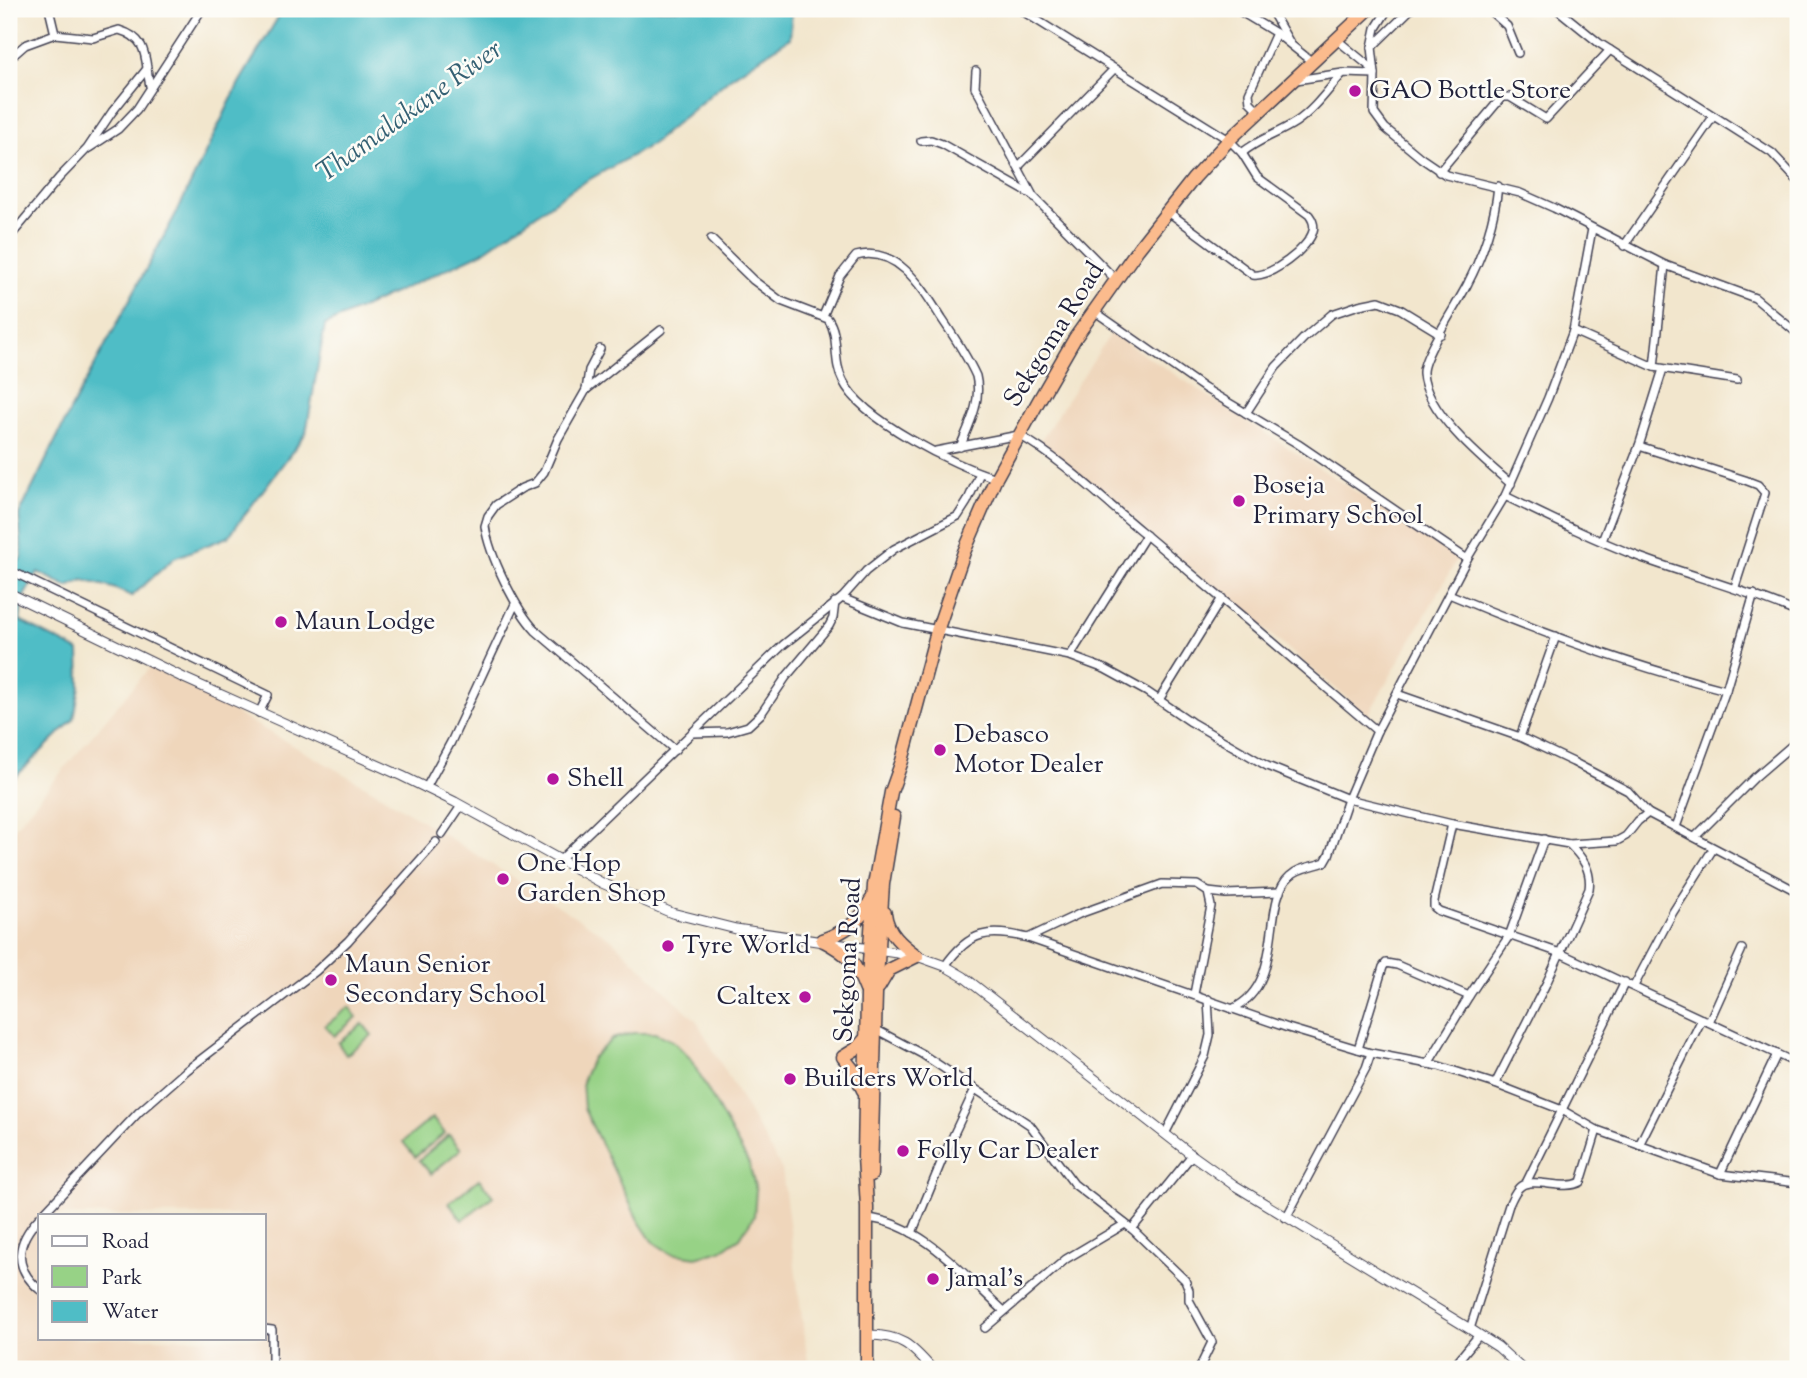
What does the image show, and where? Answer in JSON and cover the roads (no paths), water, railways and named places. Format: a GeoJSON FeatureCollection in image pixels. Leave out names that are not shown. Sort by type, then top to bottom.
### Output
{"type":"FeatureCollection","features":[{"type":"Feature","properties":{"kind":"highway","name":"Sekgoma Road"},"geometry":{"type":"LineString","coordinates":[[867,1212],[873,1157],[871,1034],[879,851],[891,792],[937,631],[964,552],[996,478],[1019,435],[1094,311],[1167,211],[1229,140],[1369,9]]}},
{"type":"Feature","properties":{"kind":"highway"},"geometry":{"type":"LineString","coordinates":[[822,940],[852,927],[878,896]]}},
{"type":"Feature","properties":{"kind":"highway"},"geometry":{"type":"LineString","coordinates":[[878,896],[888,927],[903,946],[918,956]]}},
{"type":"Feature","properties":{"kind":"highway"},"geometry":{"type":"LineString","coordinates":[[822,940],[842,950],[852,959],[872,994],[889,970],[918,956]]}},
{"type":"Feature","properties":{"kind":"highway","name":"Sekgoma Road"},"geometry":{"type":"LineString","coordinates":[[867,1369],[867,1212],[864,1157],[865,1096],[871,1034]]}},
{"type":"Feature","properties":{"kind":"highway"},"geometry":{"type":"LineString","coordinates":[[865,1096],[843,1057],[871,1034]]}},
{"type":"Feature","properties":{"kind":"street"},"geometry":{"type":"LineString","coordinates":[[49,9],[55,34]]}},
{"type":"Feature","properties":{"kind":"street"},"geometry":{"type":"LineString","coordinates":[[87,149],[129,119],[202,9]]}},
{"type":"Feature","properties":{"kind":"street"},"geometry":{"type":"LineString","coordinates":[[1019,9],[1229,140],[1242,153],[1246,164],[1257,177],[1309,215],[1313,222],[1313,231],[1307,242],[1273,271],[1265,275],[1253,275],[1167,211]]}},
{"type":"Feature","properties":{"kind":"street"},"geometry":{"type":"LineString","coordinates":[[1236,9],[1276,33],[1311,61]]}},
{"type":"Feature","properties":{"kind":"street"},"geometry":{"type":"LineString","coordinates":[[1388,9],[1376,28],[1372,47],[1375,73],[1373,104],[1378,120],[1439,172],[1498,187],[1554,208],[1665,265],[1755,298],[1798,334]]}},
{"type":"Feature","properties":{"kind":"street"},"geometry":{"type":"LineString","coordinates":[[1372,47],[1411,9]]}},
{"type":"Feature","properties":{"kind":"street"},"geometry":{"type":"LineString","coordinates":[[1488,9],[1507,26],[1518,53]]}},
{"type":"Feature","properties":{"kind":"street"},"geometry":{"type":"LineString","coordinates":[[1557,9],[1578,28],[1610,50],[1772,153],[1798,179]]}},
{"type":"Feature","properties":{"kind":"street"},"geometry":{"type":"LineString","coordinates":[[1276,13],[1293,46]]}},
{"type":"Feature","properties":{"kind":"street"},"geometry":{"type":"LineString","coordinates":[[9,59],[26,45],[55,34],[93,38],[115,30],[123,31],[145,48],[150,86]]}},
{"type":"Feature","properties":{"kind":"street"},"geometry":{"type":"LineString","coordinates":[[1259,111],[1250,102],[1249,93],[1276,33]]}},
{"type":"Feature","properties":{"kind":"street"},"geometry":{"type":"LineString","coordinates":[[1336,39],[1375,73]]}},
{"type":"Feature","properties":{"kind":"street"},"geometry":{"type":"LineString","coordinates":[[1439,172],[1502,97],[1510,97],[1545,119],[1610,50]]}},
{"type":"Feature","properties":{"kind":"street"},"geometry":{"type":"LineString","coordinates":[[1018,167],[1114,69]]}},
{"type":"Feature","properties":{"kind":"street"},"geometry":{"type":"LineString","coordinates":[[9,238],[87,149],[112,112],[146,70]]}},
{"type":"Feature","properties":{"kind":"street"},"geometry":{"type":"LineString","coordinates":[[975,71],[975,87],[1032,195]]}},
{"type":"Feature","properties":{"kind":"street"},"geometry":{"type":"LineString","coordinates":[[1290,82],[1343,74],[1375,73]]}},
{"type":"Feature","properties":{"kind":"street"},"geometry":{"type":"LineString","coordinates":[[1242,153],[1259,140],[1294,124],[1343,74]]}},
{"type":"Feature","properties":{"kind":"street"},"geometry":{"type":"LineString","coordinates":[[1624,246],[1713,117]]}},
{"type":"Feature","properties":{"kind":"street"},"geometry":{"type":"LineString","coordinates":[[921,141],[931,140],[942,144],[1032,195],[1116,280]]}},
{"type":"Feature","properties":{"kind":"street"},"geometry":{"type":"LineString","coordinates":[[1498,187],[1484,243],[1470,280],[1427,358],[1423,372],[1427,390],[1454,431],[1511,484]]}},
{"type":"Feature","properties":{"kind":"street"},"geometry":{"type":"LineString","coordinates":[[1231,1009],[1245,1000],[1265,968],[1284,882],[1297,870],[1325,862],[1377,731],[1467,559],[1511,484],[1573,331],[1592,229]]}},
{"type":"Feature","properties":{"kind":"street"},"geometry":{"type":"LineString","coordinates":[[711,239],[753,280],[781,301],[828,319],[833,329],[836,363],[843,382],[855,399],[911,439],[979,473],[996,478]]}},
{"type":"Feature","properties":{"kind":"street"},"geometry":{"type":"LineString","coordinates":[[822,316],[840,276],[856,256],[876,255],[893,261],[905,270],[920,285],[969,360],[976,376],[979,387],[978,401],[960,447]]}},
{"type":"Feature","properties":{"kind":"street"},"geometry":{"type":"LineString","coordinates":[[1654,367],[1665,265]]}},
{"type":"Feature","properties":{"kind":"street"},"geometry":{"type":"LineString","coordinates":[[1246,413],[1276,367],[1332,314],[1379,301],[1400,309],[1441,334]]}},
{"type":"Feature","properties":{"kind":"street"},"geometry":{"type":"LineString","coordinates":[[1094,311],[1204,388],[1298,444],[1467,559]]}},
{"type":"Feature","properties":{"kind":"street"},"geometry":{"type":"LineString","coordinates":[[586,390],[661,330]]}},
{"type":"Feature","properties":{"kind":"street"},"geometry":{"type":"LineString","coordinates":[[1573,331],[1654,367],[1737,380]]}},
{"type":"Feature","properties":{"kind":"street"},"geometry":{"type":"LineString","coordinates":[[600,349],[589,370],[586,390],[558,439],[544,472],[535,483],[496,505],[488,516],[486,533],[515,604],[536,631],[675,750]]}},
{"type":"Feature","properties":{"kind":"street"},"geometry":{"type":"LineString","coordinates":[[1602,541],[1640,446],[1663,369]]}},
{"type":"Feature","properties":{"kind":"street"},"geometry":{"type":"LineString","coordinates":[[936,451],[1019,435],[1049,455],[1146,535],[1377,731]]}},
{"type":"Feature","properties":{"kind":"street"},"geometry":{"type":"LineString","coordinates":[[1640,446],[1745,480],[1758,485],[1765,493],[1735,587]]}},
{"type":"Feature","properties":{"kind":"street"},"geometry":{"type":"LineString","coordinates":[[560,860],[783,645],[839,600],[866,572],[894,549],[958,516],[979,473]]}},
{"type":"Feature","properties":{"kind":"street"},"geometry":{"type":"LineString","coordinates":[[1505,496],[1643,558],[1735,587],[1798,613]]}},
{"type":"Feature","properties":{"kind":"street"},"geometry":{"type":"LineString","coordinates":[[1070,656],[1146,535]]}},
{"type":"Feature","properties":{"kind":"street"},"geometry":{"type":"LineString","coordinates":[[10,570],[268,695],[259,713]]}},
{"type":"Feature","properties":{"kind":"street"},"geometry":{"type":"LineString","coordinates":[[9,593],[259,713],[355,753],[461,806],[602,883],[681,916],[736,929],[918,956],[945,966],[964,977],[1234,1185],[1474,1332],[1497,1347],[1521,1369]]}},
{"type":"Feature","properties":{"kind":"street"},"geometry":{"type":"LineString","coordinates":[[1449,594],[1556,636],[1726,690]]}},
{"type":"Feature","properties":{"kind":"street"},"geometry":{"type":"LineString","coordinates":[[1676,827],[1726,690],[1754,594]]}},
{"type":"Feature","properties":{"kind":"street"},"geometry":{"type":"LineString","coordinates":[[1159,700],[1222,598]]}},
{"type":"Feature","properties":{"kind":"street"},"geometry":{"type":"LineString","coordinates":[[839,600],[937,631],[1070,656],[1105,669],[1267,766],[1348,799],[1452,824],[1569,844],[1617,841],[1626,836],[1648,813]]}},
{"type":"Feature","properties":{"kind":"street"},"geometry":{"type":"LineString","coordinates":[[693,733],[727,732],[748,726],[761,714],[800,658],[829,626],[839,600]]}},
{"type":"Feature","properties":{"kind":"street"},"geometry":{"type":"LineString","coordinates":[[426,788],[447,750],[515,604]]}},
{"type":"Feature","properties":{"kind":"street"},"geometry":{"type":"LineString","coordinates":[[1520,737],[1556,636]]}},
{"type":"Feature","properties":{"kind":"street"},"geometry":{"type":"LineString","coordinates":[[1397,694],[1520,737],[1615,783],[1628,791],[1648,813],[1798,892]]}},
{"type":"Feature","properties":{"kind":"street"},"geometry":{"type":"LineString","coordinates":[[1695,837],[1755,777],[1798,740]]}},
{"type":"Feature","properties":{"kind":"street"},"geometry":{"type":"LineString","coordinates":[[442,834],[461,806]]}},
{"type":"Feature","properties":{"kind":"street"},"geometry":{"type":"LineString","coordinates":[[1452,824],[1434,907],[1439,911],[1560,953],[1798,1064]]}},
{"type":"Feature","properties":{"kind":"street"},"geometry":{"type":"LineString","coordinates":[[1428,1064],[1509,936],[1544,839]]}},
{"type":"Feature","properties":{"kind":"street"},"geometry":{"type":"LineString","coordinates":[[43,1214],[139,1112],[187,1070],[316,971],[348,941],[436,842]]}},
{"type":"Feature","properties":{"kind":"street"},"geometry":{"type":"LineString","coordinates":[[1495,1084],[1560,953],[1591,878],[1588,869],[1569,844]]}},
{"type":"Feature","properties":{"kind":"street"},"geometry":{"type":"LineString","coordinates":[[1634,986],[1673,912],[1713,849]]}},
{"type":"Feature","properties":{"kind":"street"},"geometry":{"type":"LineString","coordinates":[[1028,938],[1079,914],[1162,884],[1197,885],[1208,892],[1226,894],[1280,892]]}},
{"type":"Feature","properties":{"kind":"street"},"geometry":{"type":"LineString","coordinates":[[1194,994],[1211,905],[1208,892]]}},
{"type":"Feature","properties":{"kind":"street"},"geometry":{"type":"LineString","coordinates":[[945,966],[954,953],[969,940],[986,932],[1003,932],[1028,938],[1231,1009],[1358,1049],[1428,1064],[1495,1084],[1563,1110],[1597,1130],[1720,1174],[1798,1183]]}},
{"type":"Feature","properties":{"kind":"street"},"geometry":{"type":"LineString","coordinates":[[1639,1145],[1742,949]]}},
{"type":"Feature","properties":{"kind":"street"},"geometry":{"type":"LineString","coordinates":[[1358,1049],[1386,963],[1397,965],[1469,996]]}},
{"type":"Feature","properties":{"kind":"street"},"geometry":{"type":"LineString","coordinates":[[1527,1183],[1625,982]]}},
{"type":"Feature","properties":{"kind":"street"},"geometry":{"type":"LineString","coordinates":[[1165,1134],[1205,1056],[1210,1035],[1208,999]]}},
{"type":"Feature","properties":{"kind":"street"},"geometry":{"type":"LineString","coordinates":[[871,1034],[922,1054],[1030,1125],[1074,1184],[1128,1227],[1188,1284],[1189,1300],[1212,1342],[1203,1368]]}},
{"type":"Feature","properties":{"kind":"street"},"geometry":{"type":"LineString","coordinates":[[1286,1218],[1366,1068],[1371,1053]]}},
{"type":"Feature","properties":{"kind":"street"},"geometry":{"type":"LineString","coordinates":[[1720,1174],[1777,1054]]}},
{"type":"Feature","properties":{"kind":"street"},"geometry":{"type":"LineString","coordinates":[[912,1233],[975,1089]]}},
{"type":"Feature","properties":{"kind":"street"},"geometry":{"type":"LineString","coordinates":[[1451,1369],[1474,1332],[1509,1205],[1520,1186],[1527,1183],[1569,1186],[1581,1182],[1597,1130]]}},
{"type":"Feature","properties":{"kind":"street"},"geometry":{"type":"LineString","coordinates":[[985,1328],[1066,1259],[1128,1227],[1192,1155]]}},
{"type":"Feature","properties":{"kind":"street"},"geometry":{"type":"LineString","coordinates":[[867,1212],[931,1245],[1004,1311]]}},
{"type":"Feature","properties":{"kind":"street"},"geometry":{"type":"LineString","coordinates":[[38,1220],[23,1243],[19,1258],[22,1272],[38,1288]]}},
{"type":"Feature","properties":{"kind":"street"},"geometry":{"type":"LineString","coordinates":[[266,1329],[272,1330],[272,1369]]}},
{"type":"Feature","properties":{"kind":"street"},"geometry":{"type":"LineString","coordinates":[[867,1335],[892,1336],[906,1343],[932,1369]]}},
{"type":"Feature","properties":{"kind":"water","name":"Thamalakane River"},"geometry":{"type":"Polygon","coordinates":[[[283,9],[792,9],[790,38],[730,78],[651,145],[572,189],[481,253],[325,325],[306,433],[228,537],[174,558],[132,596],[83,580],[68,587],[38,572],[23,598],[20,621],[79,651],[80,686],[74,719],[9,783],[9,579],[22,556],[19,515],[71,409],[179,208],[239,83],[283,9]]]}},
{"type":"Feature","properties":{"kind":"place","name":"GAO Bottle Store"},"geometry":{"type":"Point","coordinates":[1355,91]}},
{"type":"Feature","properties":{"kind":"place","name":"Boseja Primary School"},"geometry":{"type":"Point","coordinates":[1239,501]}},
{"type":"Feature","properties":{"kind":"place","name":"Maun Lodge"},"geometry":{"type":"Point","coordinates":[281,622]}},
{"type":"Feature","properties":{"kind":"place","name":"Debasco Motor Dealer"},"geometry":{"type":"Point","coordinates":[940,750]}},
{"type":"Feature","properties":{"kind":"place","name":"Shell"},"geometry":{"type":"Point","coordinates":[553,779]}},
{"type":"Feature","properties":{"kind":"place","name":"One Hop Garden Shop"},"geometry":{"type":"Point","coordinates":[503,879]}},
{"type":"Feature","properties":{"kind":"place","name":"Tyre World"},"geometry":{"type":"Point","coordinates":[668,946]}},
{"type":"Feature","properties":{"kind":"place","name":"Maun Senior Secondary School"},"geometry":{"type":"Point","coordinates":[331,980]}},
{"type":"Feature","properties":{"kind":"place","name":"Caltex"},"geometry":{"type":"Point","coordinates":[805,997]}},
{"type":"Feature","properties":{"kind":"place","name":"Builders World"},"geometry":{"type":"Point","coordinates":[790,1079]}},
{"type":"Feature","properties":{"kind":"place","name":"Folly Car Dealer"},"geometry":{"type":"Point","coordinates":[903,1151]}},
{"type":"Feature","properties":{"kind":"place","name":"Jamal's"},"geometry":{"type":"Point","coordinates":[933,1279]}}]}
